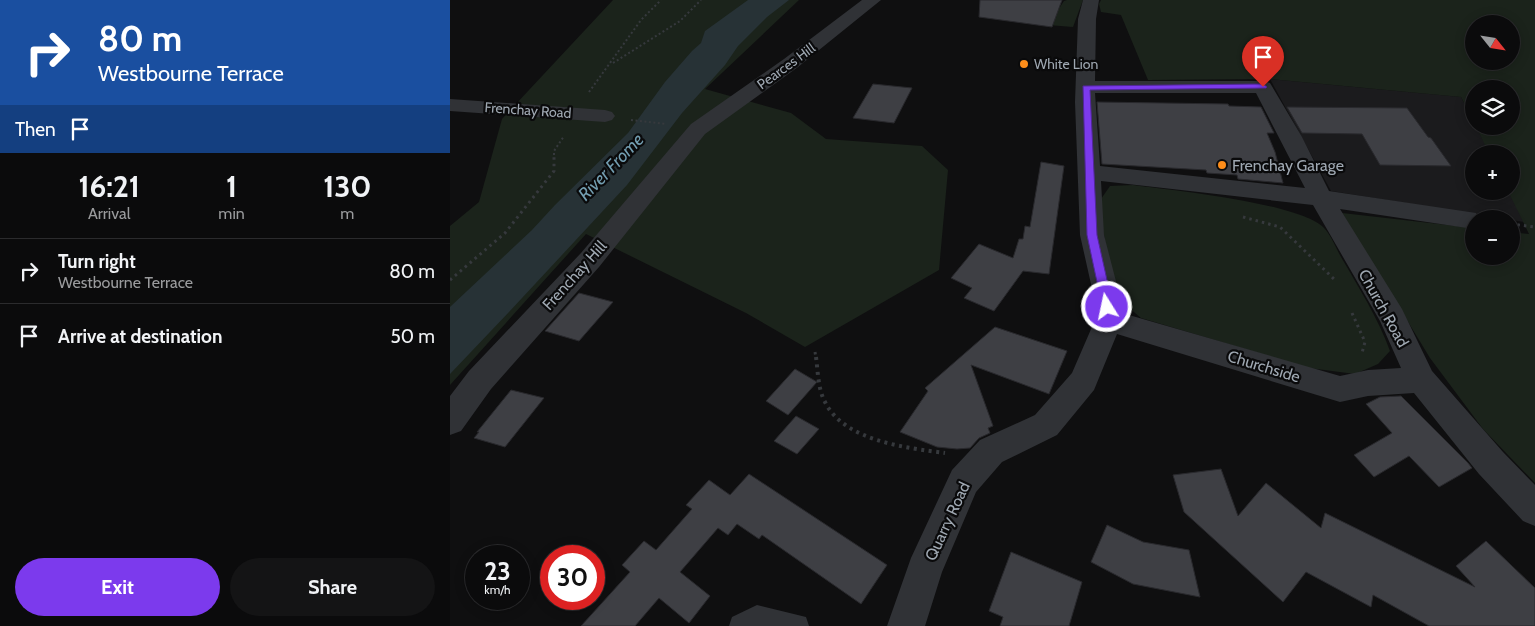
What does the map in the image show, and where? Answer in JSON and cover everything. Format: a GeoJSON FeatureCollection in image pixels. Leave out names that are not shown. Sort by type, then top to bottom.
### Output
{"type":"FeatureCollection","features":[{"type":"Feature","properties":{"kind":"street","name":"Pearces Hill"},"geometry":{"type":"LineString","coordinates":[[686,127],[791,63],[873,0]]}},
{"type":"Feature","properties":{"kind":"street","name":"Quarry Road"},"geometry":{"type":"LineString","coordinates":[[906,626],[924,571],[964,481],[991,451],[1046,425],[1083,381],[1109,320],[1106,293],[1092,235],[1086,87],[1087,19],[1091,0]]}},
{"type":"Feature","properties":{"kind":"street","name":"Church Road"},"geometry":{"type":"LineString","coordinates":[[1086,87],[1263,87],[1291,137],[1321,198],[1392,316],[1421,380],[1491,463],[1535,509]]}},
{"type":"Feature","properties":{"kind":"street","name":"Frenchay Road"},"geometry":{"type":"LineString","coordinates":[[450,105],[605,116]]}},
{"type":"Feature","properties":{"kind":"street","name":"Frenchay Hill"},"geometry":{"type":"LineString","coordinates":[[450,421],[480,380],[590,260],[686,127]]}},
{"type":"Feature","properties":{"kind":"street"},"geometry":{"type":"LineString","coordinates":[[1089,172],[1321,198],[1465,219]]}},
{"type":"Feature","properties":{"kind":"street","name":"Churchside"},"geometry":{"type":"LineString","coordinates":[[1109,320],[1340,389],[1368,383],[1421,380]]}},
{"type":"Feature","properties":{"kind":"lane"},"geometry":{"type":"LineString","coordinates":[[741,626],[757,617],[797,626]]}},
{"type":"Feature","properties":{"kind":"path"},"geometry":{"type":"LineString","coordinates":[[661,0],[641,20],[610,64],[680,21],[701,0]]}},
{"type":"Feature","properties":{"kind":"path"},"geometry":{"type":"LineString","coordinates":[[450,280],[505,233],[554,171],[554,151],[579,114]]}},
{"type":"Feature","properties":{"kind":"path"},"geometry":{"type":"LineString","coordinates":[[605,116],[686,127]]}},
{"type":"Feature","properties":{"kind":"path"},"geometry":{"type":"LineString","coordinates":[[1235,214],[1280,227],[1313,257],[1337,283]]}},
{"type":"Feature","properties":{"kind":"path"},"geometry":{"type":"LineString","coordinates":[[1520,225],[1535,227]]}},
{"type":"Feature","properties":{"kind":"path"},"geometry":{"type":"LineString","coordinates":[[1350,307],[1365,342],[1358,364],[1368,383]]}},
{"type":"Feature","properties":{"kind":"path"},"geometry":{"type":"LineString","coordinates":[[816,352],[822,395],[827,406],[838,420],[863,435],[885,442],[921,450],[986,457]]}},
{"type":"Feature","properties":{"kind":"shaded area"},"geometry":{"type":"Polygon","coordinates":[[[613,0],[799,0],[705,89],[791,113],[826,139],[922,146],[948,170],[939,270],[805,347],[746,313],[586,234],[450,385],[450,226],[479,202],[502,119],[613,0]]]}},
{"type":"Feature","properties":{"kind":"shaded area"},"geometry":{"type":"Polygon","coordinates":[[[1083,0],[1073,27],[1048,25],[1064,1],[1083,0]]]}},
{"type":"Feature","properties":{"kind":"shaded area"},"geometry":{"type":"Polygon","coordinates":[[[1101,0],[1535,0],[1535,483],[1483,429],[1430,358],[1342,213],[1465,227],[1465,265],[1520,265],[1520,233],[1529,234],[1520,216],[1520,210],[1517,210],[1512,200],[1520,200],[1520,145],[1485,145],[1480,135],[1520,135],[1520,80],[1465,80],[1465,105],[1461,97],[1270,79],[1148,80],[1121,15],[1101,12],[1099,4],[1101,0]]]}},
{"type":"Feature","properties":{"kind":"shaded area"},"geometry":{"type":"Polygon","coordinates":[[[1270,79],[1461,97],[1465,105],[1465,135],[1480,135],[1486,145],[1465,145],[1465,200],[1513,200],[1518,210],[1465,210],[1465,213],[1331,191],[1270,79]]]}},
{"type":"Feature","properties":{"kind":"shaded area"},"geometry":{"type":"Polygon","coordinates":[[[1133,185],[1204,194],[1263,205],[1289,211],[1310,219],[1324,228],[1374,315],[1390,351],[1378,364],[1355,374],[1309,368],[1141,318],[1128,307],[1113,286],[1101,218],[1101,199],[1110,186],[1133,185]]]}},
{"type":"Feature","properties":{"kind":"water","name":"River Frome"},"geometry":{"type":"Polygon","coordinates":[[[748,0],[789,0],[767,17],[738,46],[725,65],[682,113],[627,185],[450,374],[450,307],[532,230],[628,133],[665,82],[701,43],[705,31],[748,0]]]}},
{"type":"Feature","properties":{"kind":"building"},"geometry":{"type":"Polygon","coordinates":[[[980,0],[1062,0],[1052,27],[979,17],[980,0]]]}},
{"type":"Feature","properties":{"kind":"building"},"geometry":{"type":"Polygon","coordinates":[[[873,84],[912,88],[894,123],[853,118],[873,84]]]}},
{"type":"Feature","properties":{"kind":"building"},"geometry":{"type":"Polygon","coordinates":[[[1097,102],[1228,104],[1229,106],[1261,107],[1274,133],[1267,133],[1275,152],[1283,183],[1238,179],[1237,175],[1207,173],[1206,170],[1102,164],[1097,102]]]}},
{"type":"Feature","properties":{"kind":"building"},"geometry":{"type":"Polygon","coordinates":[[[1287,107],[1407,108],[1451,166],[1380,165],[1362,134],[1302,133],[1287,107]]]}},
{"type":"Feature","properties":{"kind":"building"},"geometry":{"type":"Polygon","coordinates":[[[1041,162],[1064,166],[1049,274],[1023,271],[994,311],[964,298],[972,288],[951,278],[979,244],[1013,258],[1019,239],[1023,239],[1025,226],[1030,227],[1041,162]]]}},
{"type":"Feature","properties":{"kind":"building"},"geometry":{"type":"Polygon","coordinates":[[[579,293],[613,302],[579,341],[545,331],[579,293]]]}},
{"type":"Feature","properties":{"kind":"building"},"geometry":{"type":"Polygon","coordinates":[[[995,327],[1067,351],[1049,394],[971,365],[993,426],[988,428],[990,433],[979,438],[970,448],[957,449],[937,447],[900,432],[928,391],[925,388],[995,327]]]}},
{"type":"Feature","properties":{"kind":"building"},"geometry":{"type":"Polygon","coordinates":[[[795,369],[817,382],[788,415],[766,401],[795,369]]]}},
{"type":"Feature","properties":{"kind":"building"},"geometry":{"type":"Polygon","coordinates":[[[511,390],[544,398],[505,447],[474,438],[479,432],[477,432],[511,390]]]}},
{"type":"Feature","properties":{"kind":"building"},"geometry":{"type":"Polygon","coordinates":[[[1401,396],[1472,468],[1439,487],[1409,456],[1374,477],[1354,455],[1392,433],[1366,404],[1380,397],[1401,396]]]}},
{"type":"Feature","properties":{"kind":"building"},"geometry":{"type":"Polygon","coordinates":[[[796,416],[819,429],[797,454],[774,441],[796,416]]]}},
{"type":"Feature","properties":{"kind":"building"},"geometry":{"type":"Polygon","coordinates":[[[1221,469],[1238,516],[1266,483],[1321,528],[1325,513],[1475,587],[1456,566],[1486,541],[1535,588],[1535,626],[1429,626],[1373,595],[1371,607],[1306,572],[1283,602],[1184,512],[1173,475],[1221,469]]]}},
{"type":"Feature","properties":{"kind":"building"},"geometry":{"type":"Polygon","coordinates":[[[749,474],[887,565],[861,604],[762,535],[759,539],[737,524],[728,535],[718,528],[680,572],[710,596],[689,623],[659,598],[635,626],[581,626],[596,610],[605,610],[605,600],[630,572],[622,565],[644,541],[656,550],[692,509],[686,505],[709,480],[730,495],[749,474]]]}},
{"type":"Feature","properties":{"kind":"building"},"geometry":{"type":"Polygon","coordinates":[[[1107,525],[1143,542],[1189,550],[1200,597],[1133,584],[1091,562],[1107,525]]]}},
{"type":"Feature","properties":{"kind":"building"},"geometry":{"type":"Polygon","coordinates":[[[1011,552],[1082,582],[1069,626],[1000,626],[1003,617],[989,611],[1011,552]]]}},
{"type":"Feature","properties":{"kind":"place","name":"White Lion"},"geometry":{"type":"Point","coordinates":[1024,64]}},
{"type":"Feature","properties":{"kind":"place","name":"Frenchay Garage"},"geometry":{"type":"Point","coordinates":[1222,165]}},
{"type":"Feature","properties":{"kind":"route"},"geometry":{"type":"LineString","coordinates":[[1107,307],[1106,293],[1092,235],[1086,87],[1263,87]]}}]}
